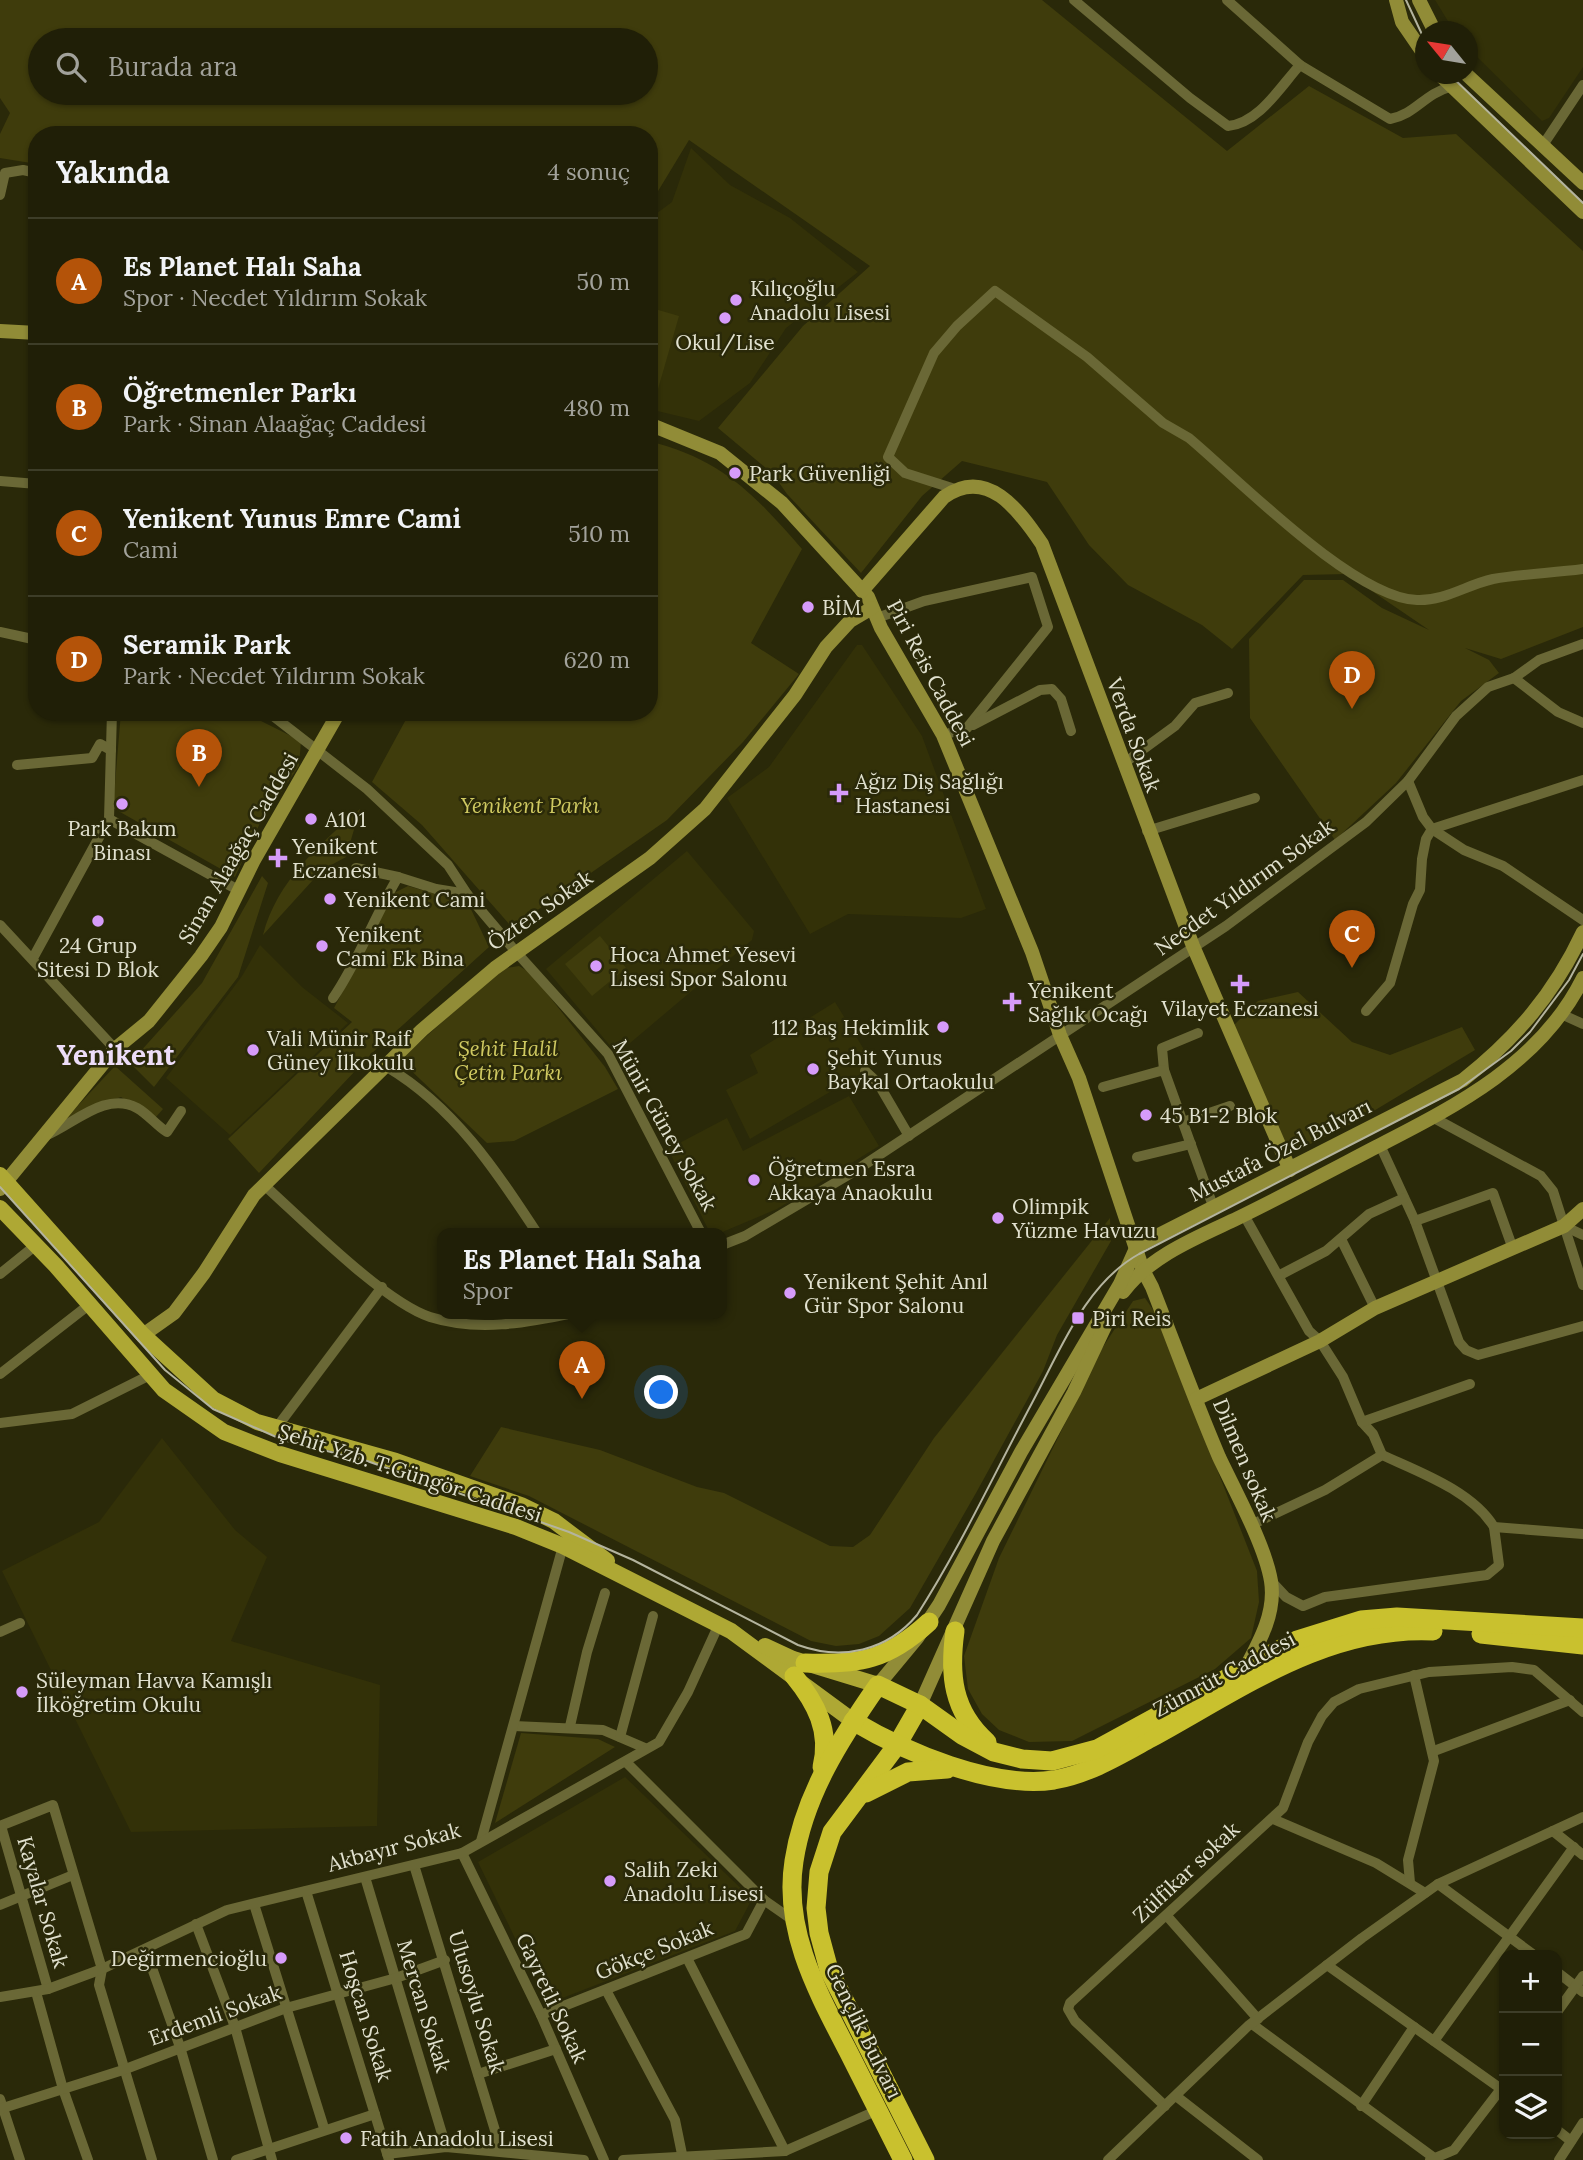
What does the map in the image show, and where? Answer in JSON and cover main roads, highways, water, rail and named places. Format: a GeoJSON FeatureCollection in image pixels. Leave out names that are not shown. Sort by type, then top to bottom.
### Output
{"type":"FeatureCollection","features":[{"type":"Feature","properties":{"kind":"highway"},"geometry":{"type":"LineString","coordinates":[[878,1685],[920,1705],[985,1748],[1022,1759],[1066,1759],[1097,1749],[1297,1640],[1360,1620],[1397,1617],[1583,1628]]}},
{"type":"Feature","properties":{"kind":"highway"},"geometry":{"type":"LineString","coordinates":[[819,1782],[824,1758],[823,1726],[800,1669],[844,1665],[875,1658],[911,1639],[929,1622]]}},
{"type":"Feature","properties":{"kind":"highway"},"geometry":{"type":"LineString","coordinates":[[955,1631],[951,1672],[957,1703],[987,1742],[1022,1759]]}},
{"type":"Feature","properties":{"kind":"highway","name":"Zümrüt Caddesi"},"geometry":{"type":"LineString","coordinates":[[853,1721],[897,1745],[971,1770],[1052,1780],[1085,1771],[1200,1712],[1273,1669],[1337,1642],[1383,1632],[1430,1631],[1583,1645]]}},
{"type":"Feature","properties":{"kind":"highway","name":"Gençlik Bulvarı"},"geometry":{"type":"LineString","coordinates":[[878,1685],[853,1721],[819,1782],[794,1860],[792,1884],[795,1922],[813,1982],[903,2160]]}},
{"type":"Feature","properties":{"kind":"highway","name":"Gençlik Bulvarı"},"geometry":{"type":"LineString","coordinates":[[920,1705],[897,1745],[841,1818],[825,1850],[816,1908],[823,1952],[925,2160]]}},
{"type":"Feature","properties":{"kind":"highway"},"geometry":{"type":"LineString","coordinates":[[841,1818],[866,1793],[891,1778],[922,1770],[971,1770]]}},
{"type":"Feature","properties":{"kind":"main road"},"geometry":{"type":"LineString","coordinates":[[1396,0],[1402,22],[1415,41]]}},
{"type":"Feature","properties":{"kind":"main road"},"geometry":{"type":"LineString","coordinates":[[1419,0],[1430,21]]}},
{"type":"Feature","properties":{"kind":"main road"},"geometry":{"type":"LineString","coordinates":[[1448,84],[1583,212]]}},
{"type":"Feature","properties":{"kind":"main road"},"geometry":{"type":"LineString","coordinates":[[1477,84],[1583,183]]}},
{"type":"Feature","properties":{"kind":"main road"},"geometry":{"type":"LineString","coordinates":[[0,331],[28,333]]}},
{"type":"Feature","properties":{"kind":"main road","name":"Piri Reis Caddesi"},"geometry":{"type":"LineString","coordinates":[[658,427],[719,453],[782,503],[862,591],[875,613],[943,735],[1032,952],[1060,1035],[1079,1078],[1143,1270]]}},
{"type":"Feature","properties":{"kind":"main road","name":"Verda Sokak"},"geometry":{"type":"LineString","coordinates":[[862,591],[944,496],[966,484],[990,489],[1026,520],[1042,544],[1192,946],[1290,1170]]}},
{"type":"Feature","properties":{"kind":"main road","name":"Özten Sokak"},"geometry":{"type":"LineString","coordinates":[[143,1335],[174,1313],[264,1185],[422,1030],[495,968],[650,858],[689,826],[756,745],[826,647],[850,621],[875,613]]}},
{"type":"Feature","properties":{"kind":"main road","name":"Sinan Alaağaç Caddesi"},"geometry":{"type":"LineString","coordinates":[[2,1182],[44,1136],[115,1049],[149,1021],[182,981],[221,927],[254,860],[335,721]]}},
{"type":"Feature","properties":{"kind":"main road","name":"Mustafa Özel Bulvarı"},"geometry":{"type":"LineString","coordinates":[[1137,1246],[1463,1080],[1502,1049],[1532,1017],[1556,984],[1583,932]]}},
{"type":"Feature","properties":{"kind":"main road","name":"Mustafa Özel Bulvarı"},"geometry":{"type":"LineString","coordinates":[[920,1705],[993,1541],[1074,1392],[1119,1296],[1143,1270],[1185,1244],[1434,1118],[1485,1087],[1515,1063],[1561,1014],[1583,978]]}},
{"type":"Feature","properties":{"kind":"main road","name":"Şehit Yzb. T.Güngör Caddesi"},"geometry":{"type":"LineString","coordinates":[[2,1182],[143,1335],[213,1399],[239,1414],[396,1461],[521,1505],[554,1521],[641,1586]]}},
{"type":"Feature","properties":{"kind":"main road","name":"Şehit Yzb. T.Güngör Caddesi"},"geometry":{"type":"LineString","coordinates":[[0,1208],[90,1304],[150,1375],[179,1403],[224,1432],[249,1443],[516,1527],[562,1546],[725,1627],[800,1669],[853,1721]]}},
{"type":"Feature","properties":{"kind":"main road"},"geometry":{"type":"LineString","coordinates":[[1196,1399],[1320,1341],[1375,1308],[1564,1226],[1583,1209]]}},
{"type":"Feature","properties":{"kind":"main road"},"geometry":{"type":"LineString","coordinates":[[800,1669],[878,1685],[929,1622],[1021,1452],[1120,1284],[1137,1246]]}},
{"type":"Feature","properties":{"kind":"main road","name":"Dilmen sokak"},"geometry":{"type":"LineString","coordinates":[[1143,1270],[1251,1525],[1271,1581],[1270,1611],[1264,1634],[1245,1669]]}},
{"type":"Feature","properties":{"kind":"tram line"},"geometry":{"type":"LineString","coordinates":[[1406,0],[1416,21]]}},
{"type":"Feature","properties":{"kind":"tram line"},"geometry":{"type":"LineString","coordinates":[[1459,84],[1583,203]]}},
{"type":"Feature","properties":{"kind":"tram line"},"geometry":{"type":"LineString","coordinates":[[0,1187],[165,1370],[213,1409],[283,1440],[367,1461],[569,1532],[633,1560],[798,1645],[831,1652],[863,1650],[892,1637],[917,1615],[962,1537],[1064,1341],[1103,1283],[1139,1254],[1459,1089],[1511,1051],[1530,1032],[1569,980],[1583,954]]}},
{"type":"Feature","properties":{"kind":"place","name":"Kılıçoğlu Anadolu Lisesi"},"geometry":{"type":"Point","coordinates":[736,300]}},
{"type":"Feature","properties":{"kind":"place","name":"Okul/Lise"},"geometry":{"type":"Point","coordinates":[725,318]}},
{"type":"Feature","properties":{"kind":"place","name":"Park Güvenliği"},"geometry":{"type":"Point","coordinates":[735,473]}},
{"type":"Feature","properties":{"kind":"place","name":"BİM"},"geometry":{"type":"Point","coordinates":[808,607]}},
{"type":"Feature","properties":{"kind":"place","name":"Seramik Park"},"geometry":{"type":"Point","coordinates":[1352,709]}},
{"type":"Feature","properties":{"kind":"place","name":"Öğretmenler Parkı"},"geometry":{"type":"Point","coordinates":[199,787]}},
{"type":"Feature","properties":{"kind":"place","name":"Ağız Diş Sağlığı Hastanesi"},"geometry":{"type":"Point","coordinates":[839,793]}},
{"type":"Feature","properties":{"kind":"place","name":"Park Bakım Binası"},"geometry":{"type":"Point","coordinates":[122,804]}},
{"type":"Feature","properties":{"kind":"place","name":"A101"},"geometry":{"type":"Point","coordinates":[311,819]}},
{"type":"Feature","properties":{"kind":"place","name":"Yenikent Eczanesi"},"geometry":{"type":"Point","coordinates":[278,858]}},
{"type":"Feature","properties":{"kind":"place","name":"Yenikent Cami"},"geometry":{"type":"Point","coordinates":[330,899]}},
{"type":"Feature","properties":{"kind":"place","name":"24 Grup Sitesi D Blok"},"geometry":{"type":"Point","coordinates":[98,921]}},
{"type":"Feature","properties":{"kind":"place","name":"Yenikent Cami Ek Bina"},"geometry":{"type":"Point","coordinates":[322,946]}},
{"type":"Feature","properties":{"kind":"place","name":"Hoca Ahmet Yesevi Lisesi Spor Salonu"},"geometry":{"type":"Point","coordinates":[596,966]}},
{"type":"Feature","properties":{"kind":"place","name":"Yenikent Yunus Emre Cami"},"geometry":{"type":"Point","coordinates":[1352,968]}},
{"type":"Feature","properties":{"kind":"place","name":"Vilayet Eczanesi"},"geometry":{"type":"Point","coordinates":[1240,984]}},
{"type":"Feature","properties":{"kind":"place","name":"Yenikent Sağlık Ocağı"},"geometry":{"type":"Point","coordinates":[1012,1002]}},
{"type":"Feature","properties":{"kind":"place","name":"112 Baş Hekimlik"},"geometry":{"type":"Point","coordinates":[943,1027]}},
{"type":"Feature","properties":{"kind":"place","name":"Vali Münir Raif Güney İlkokulu"},"geometry":{"type":"Point","coordinates":[253,1050]}},
{"type":"Feature","properties":{"kind":"place","name":"Şehit Yunus Baykal Ortaokulu"},"geometry":{"type":"Point","coordinates":[813,1069]}},
{"type":"Feature","properties":{"kind":"place","name":"45 B1-2 Blok"},"geometry":{"type":"Point","coordinates":[1146,1115]}},
{"type":"Feature","properties":{"kind":"place","name":"Öğretmen Esra Akkaya Anaokulu"},"geometry":{"type":"Point","coordinates":[754,1180]}},
{"type":"Feature","properties":{"kind":"place","name":"Olimpik Yüzme Havuzu"},"geometry":{"type":"Point","coordinates":[998,1218]}},
{"type":"Feature","properties":{"kind":"place","name":"Yenikent Şehit Anıl Gür Spor Salonu"},"geometry":{"type":"Point","coordinates":[790,1293]}},
{"type":"Feature","properties":{"kind":"place","name":"Piri Reis"},"geometry":{"type":"Point","coordinates":[1078,1318]}},
{"type":"Feature","properties":{"kind":"place","name":"Es Planet Halı Saha"},"geometry":{"type":"Point","coordinates":[582,1399]}},
{"type":"Feature","properties":{"kind":"place","name":"Süleyman Havva Kamışlı İlköğretim Okulu"},"geometry":{"type":"Point","coordinates":[22,1692]}},
{"type":"Feature","properties":{"kind":"place","name":"Salih Zeki Anadolu Lisesi"},"geometry":{"type":"Point","coordinates":[610,1881]}},
{"type":"Feature","properties":{"kind":"place","name":"Değirmencioğlu"},"geometry":{"type":"Point","coordinates":[281,1958]}},
{"type":"Feature","properties":{"kind":"place","name":"Fatih Anadolu Lisesi"},"geometry":{"type":"Point","coordinates":[346,2138]}},
{"type":"Feature","properties":{"kind":"district","name":"Yenikent"},"geometry":{"type":"Point","coordinates":[116,1055]}},
{"type":"Feature","properties":{"kind":"park label","name":"Yenikent Parkı"},"geometry":{"type":"Point","coordinates":[530,805]}},
{"type":"Feature","properties":{"kind":"park label","name":"Şehit Halil Çetin Parkı"},"geometry":{"type":"Point","coordinates":[508,1060]}}]}
